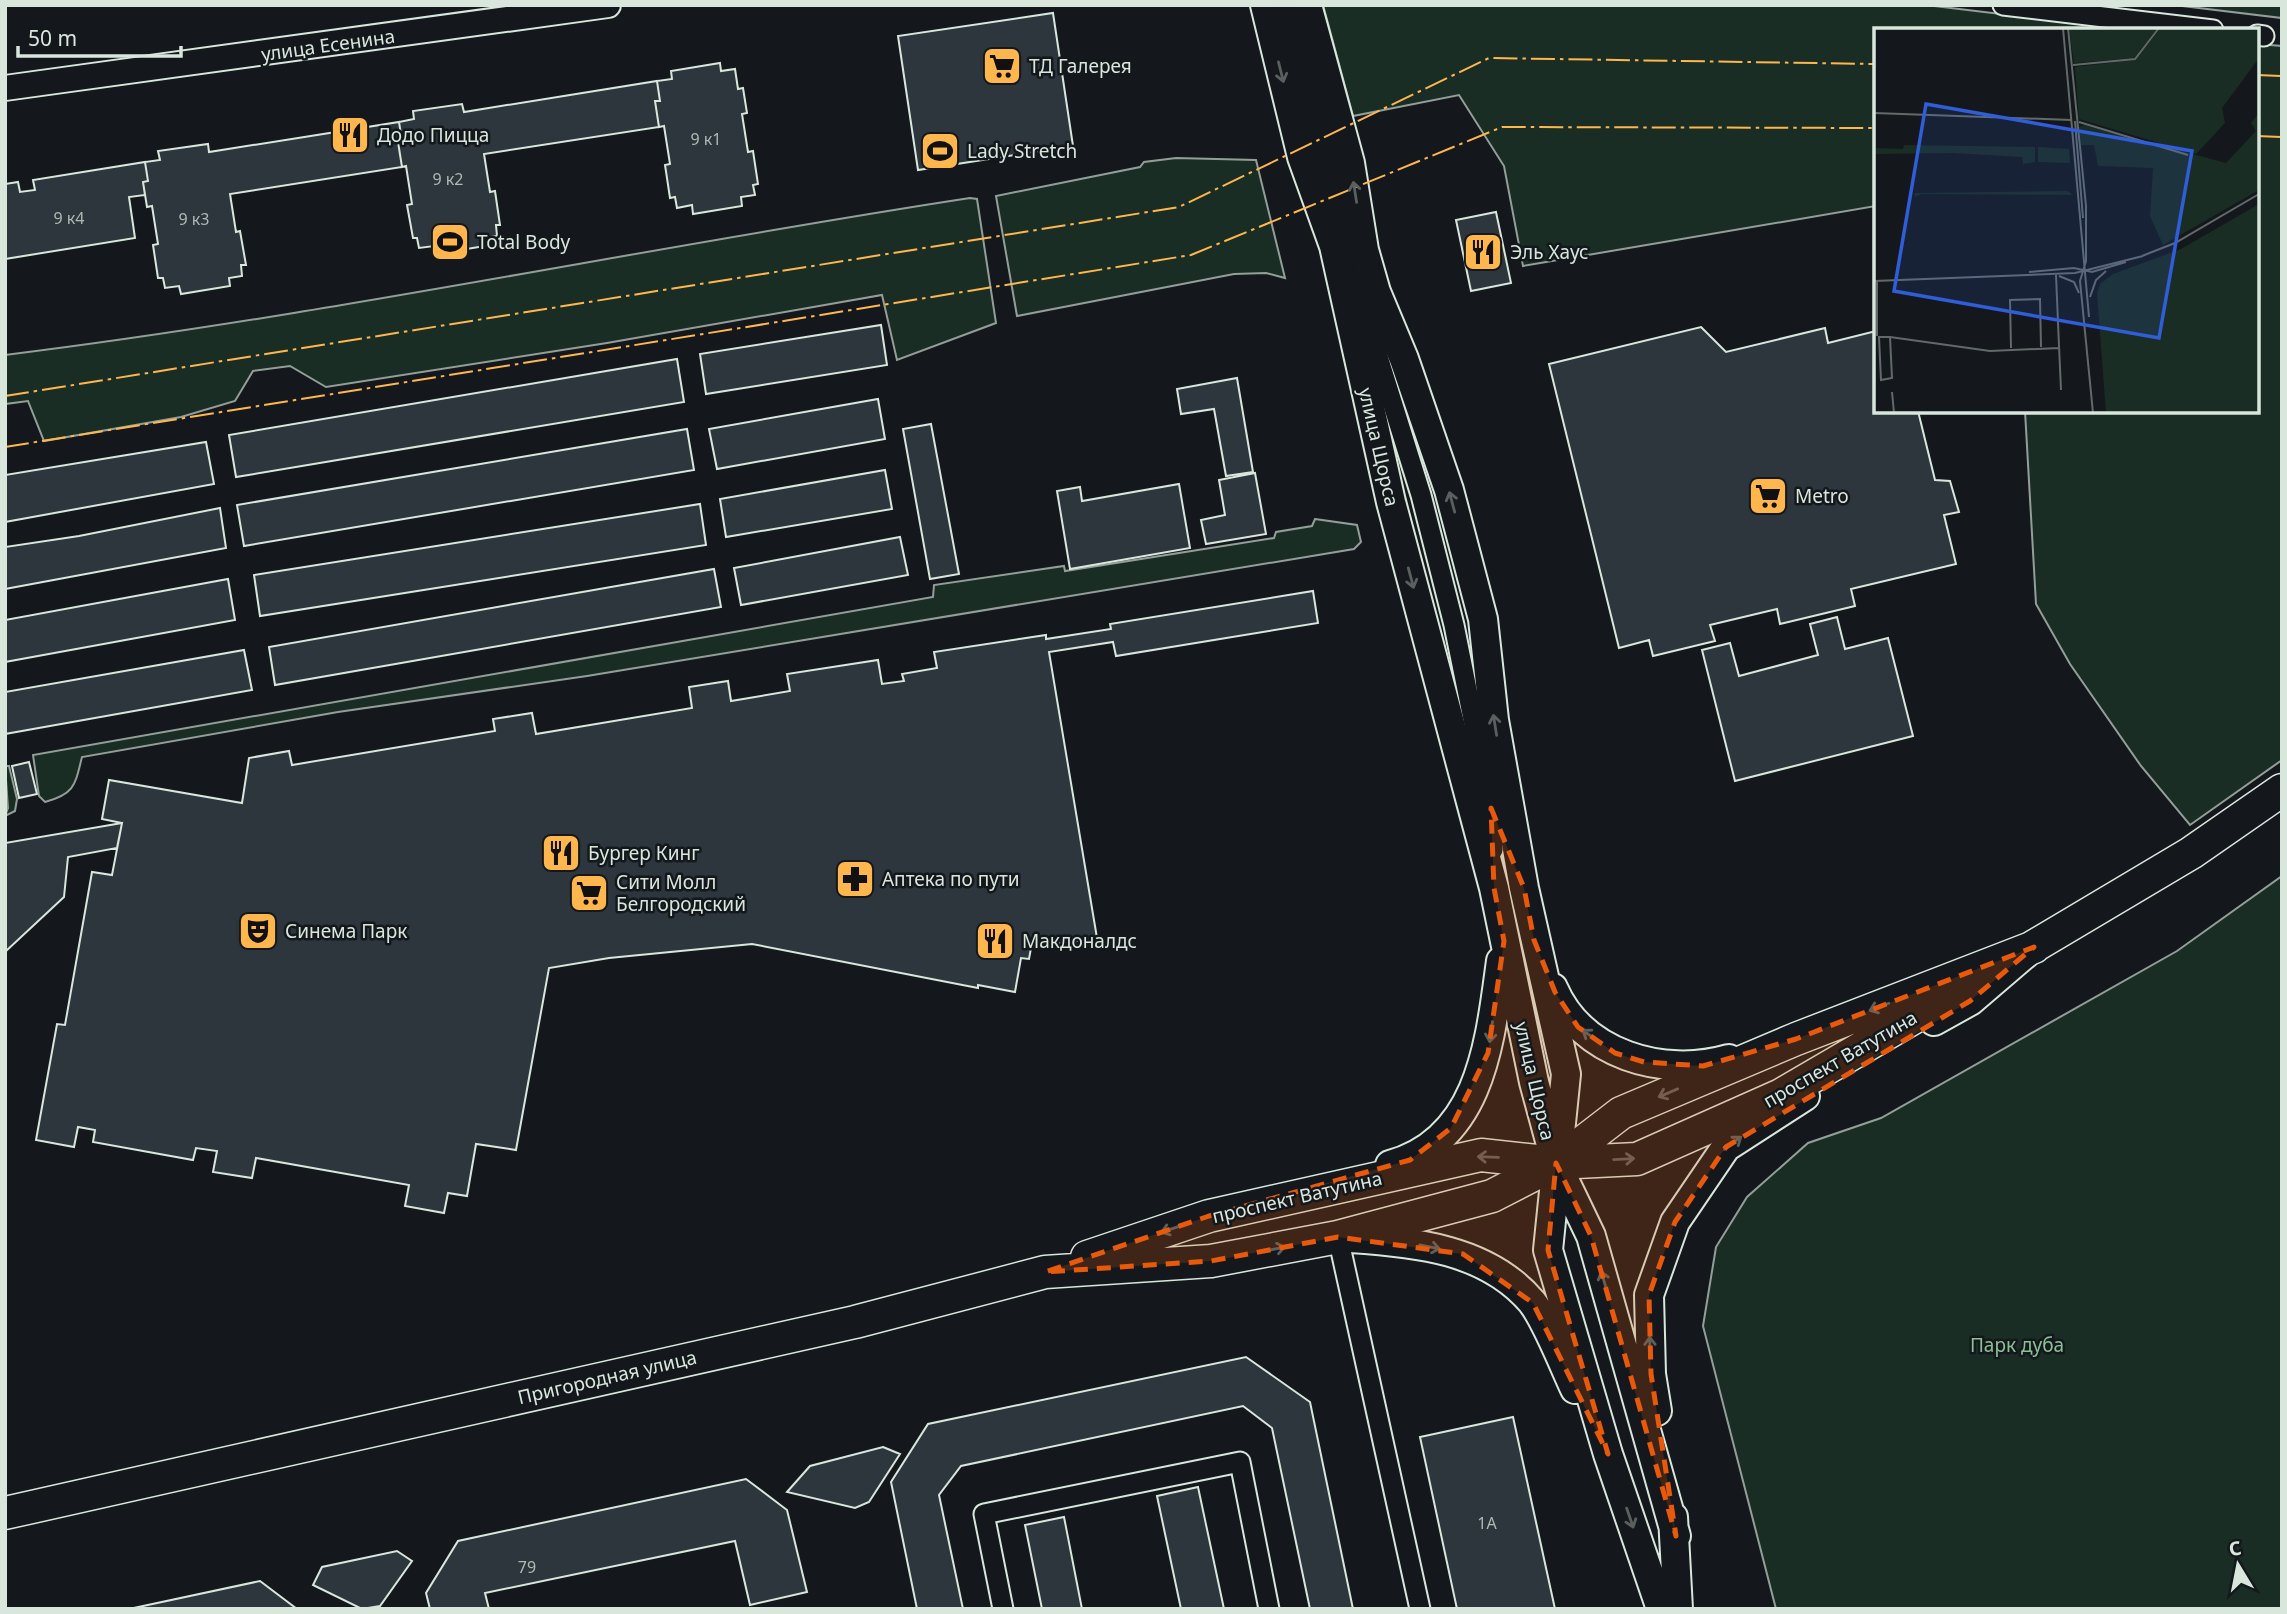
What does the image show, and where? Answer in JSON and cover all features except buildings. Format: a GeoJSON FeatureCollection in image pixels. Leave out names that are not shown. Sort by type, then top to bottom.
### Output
{"type":"FeatureCollection","features":[{"type":"Feature","properties":{"kind":"main road","name":"улица Щорса"},"geometry":{"type":"LineString","coordinates":[[1265,5],[1302,157],[1334,246],[1391,502],[1494,888],[1534,1082],[1556,1163]]}},
{"type":"Feature","properties":{"kind":"main road","name":"улица Щорса"},"geometry":{"type":"LineString","coordinates":[[1307,5],[1350,163],[1364,250],[1376,292],[1404,359],[1449,490],[1483,619],[1494,720],[1524,888],[1566,1074],[1556,1163]]}},
{"type":"Feature","properties":{"kind":"main road","name":"проспект Ватутина"},"geometry":{"type":"LineString","coordinates":[[1045,1272],[1209,1216],[1481,1155],[1556,1163],[1637,1158],[1782,1095],[2191,853],[2282,790]]}},
{"type":"Feature","properties":{"kind":"main road"},"geometry":{"type":"LineString","coordinates":[[1534,940],[1555,992],[1578,1027],[1615,1052],[1644,1062],[1703,1066],[1796,1039]]}},
{"type":"Feature","properties":{"kind":"main road"},"geometry":{"type":"LineString","coordinates":[[1209,1216],[1410,1160],[1432,1146],[1451,1128],[1473,1090],[1488,1053],[1504,941]]}},
{"type":"Feature","properties":{"kind":"main road","name":"проспект Ватутина"},"geometry":{"type":"LineString","coordinates":[[1212,1261],[1338,1237],[1492,1196],[1556,1163],[1620,1113],[1796,1039],[2034,947]]}},
{"type":"Feature","properties":{"kind":"main road"},"geometry":{"type":"LineString","coordinates":[[1678,1609],[1676,1536],[1651,1374],[1650,1295],[1675,1222],[1726,1147],[1793,1103],[1970,1001],[2034,947]]}},
{"type":"Feature","properties":{"kind":"main road"},"geometry":{"type":"LineString","coordinates":[[1556,1163],[1591,1236],[1676,1536]]}},
{"type":"Feature","properties":{"kind":"main road"},"geometry":{"type":"LineString","coordinates":[[1556,1163],[1548,1250],[1608,1454],[1661,1609]]}},
{"type":"Feature","properties":{"kind":"main road"},"geometry":{"type":"LineString","coordinates":[[1338,1237],[1395,1241],[1463,1254],[1497,1273],[1533,1303],[1608,1454]]}},
{"type":"Feature","properties":{"kind":"main road","name":"Пригородная улица"},"geometry":{"type":"LineString","coordinates":[[5,1513],[855,1322],[1045,1272],[1212,1261]]}},
{"type":"Feature","properties":{"kind":"street","name":"улица Есенина"},"geometry":{"type":"LineString","coordinates":[[5,88],[608,5]]}},
{"type":"Feature","properties":{"kind":"street","name":"улица Щорса"},"geometry":{"type":"LineString","coordinates":[[1287,5],[1361,302],[1421,495],[1454,625],[1491,808],[1494,888]]}},
{"type":"Feature","properties":{"kind":"street"},"geometry":{"type":"LineString","coordinates":[[2003,5],[2196,28]]}},
{"type":"Feature","properties":{"kind":"street","name":"улица Щорса"},"geometry":{"type":"LineString","coordinates":[[1491,808],[1524,888]]}},
{"type":"Feature","properties":{"kind":"street"},"geometry":{"type":"LineString","coordinates":[[1338,1237],[1420,1609]]}},
{"type":"Feature","properties":{"kind":"street"},"geometry":{"type":"LineString","coordinates":[[1003,1609],[984,1514],[1240,1462],[1269,1609]]}},
{"type":"Feature","properties":{"kind":"highlighted area"},"geometry":{"type":"Polygon","coordinates":[[[1491,808],[1524,888],[1534,940],[1555,992],[1578,1027],[1615,1053],[1644,1062],[1703,1066],[1796,1039],[2034,947],[1970,1001],[1726,1147],[1675,1222],[1649,1295],[1651,1374],[1676,1536],[1591,1236],[1556,1163],[1548,1250],[1608,1454],[1533,1303],[1463,1254],[1338,1237],[1211,1261],[1045,1272],[1209,1216],[1410,1160],[1451,1128],[1488,1053],[1504,941],[1494,888],[1491,808]]]}},
{"type":"Feature","properties":{"kind":"green space"},"geometry":{"type":"Polygon","coordinates":[[[1323,5],[1926,5],[2117,28],[1874,28],[1874,206],[1523,266],[1504,166],[1459,95],[1353,116],[1323,5]]]}},
{"type":"Feature","properties":{"kind":"green space"},"geometry":{"type":"Polygon","coordinates":[[[2174,5],[2282,5],[2282,18],[2174,5]]]}},
{"type":"Feature","properties":{"kind":"green space"},"geometry":{"type":"Polygon","coordinates":[[[2259,44],[2282,46],[2282,760],[2190,825],[2141,766],[2070,664],[2036,604],[2025,413],[2259,413],[2259,44]]]}},
{"type":"Feature","properties":{"kind":"green space"},"geometry":{"type":"Polygon","coordinates":[[[1176,158],[1256,160],[1285,278],[1266,273],[1234,274],[1017,316],[996,196],[1140,167],[1144,162],[1176,158]]]}},
{"type":"Feature","properties":{"kind":"green space"},"geometry":{"type":"Polygon","coordinates":[[[970,198],[977,199],[996,323],[897,360],[882,295],[607,343],[326,387],[290,366],[253,371],[235,401],[181,417],[44,441],[28,401],[5,404],[5,355],[368,301],[970,198]]]}},
{"type":"Feature","properties":{"kind":"green space"},"geometry":{"type":"Polygon","coordinates":[[[1315,519],[1357,525],[1361,542],[1354,549],[587,676],[338,712],[82,757],[75,781],[68,792],[45,802],[39,796],[33,755],[933,597],[934,585],[1064,566],[1065,571],[1274,538],[1276,532],[1312,526],[1315,519]]]}},
{"type":"Feature","properties":{"kind":"green space"},"geometry":{"type":"Polygon","coordinates":[[[5,766],[9,766],[17,799],[15,811],[5,816],[8,808],[5,766]]]}},
{"type":"Feature","properties":{"kind":"green space","name":"Парк дуба"},"geometry":{"type":"Polygon","coordinates":[[[2282,876],[2282,1609],[1776,1609],[1703,1326],[1716,1247],[1747,1197],[1808,1143],[1881,1118],[2177,951],[2282,876]]]}},
{"type":"Feature","properties":{"kind":"power"},"geometry":{"type":"LineString","coordinates":[[5,396],[1179,207],[1489,58],[1874,64]]}},
{"type":"Feature","properties":{"kind":"power"},"geometry":{"type":"LineString","coordinates":[[2259,75],[2282,76]]}},
{"type":"Feature","properties":{"kind":"power"},"geometry":{"type":"LineString","coordinates":[[5,447],[1191,255],[1502,127],[1874,128]]}},
{"type":"Feature","properties":{"kind":"power"},"geometry":{"type":"LineString","coordinates":[[2259,136],[2282,137]]}},
{"type":"Feature","properties":{"kind":"place","name":"ТД Галерея"},"geometry":{"type":"Point","coordinates":[1002,66]}},
{"type":"Feature","properties":{"kind":"place","name":"Додо Пицца"},"geometry":{"type":"Point","coordinates":[350,135]}},
{"type":"Feature","properties":{"kind":"place","name":"Lady Stretch"},"geometry":{"type":"Point","coordinates":[940,151]}},
{"type":"Feature","properties":{"kind":"place","name":"Total Body"},"geometry":{"type":"Point","coordinates":[450,242]}},
{"type":"Feature","properties":{"kind":"place","name":"Эль Хаус"},"geometry":{"type":"Point","coordinates":[1483,252]}},
{"type":"Feature","properties":{"kind":"place","name":"Metro"},"geometry":{"type":"Point","coordinates":[1768,496]}},
{"type":"Feature","properties":{"kind":"place","name":"Бургер Кинг"},"geometry":{"type":"Point","coordinates":[561,853]}},
{"type":"Feature","properties":{"kind":"place","name":"Аптека по пути"},"geometry":{"type":"Point","coordinates":[855,879]}},
{"type":"Feature","properties":{"kind":"place","name":"Сити Молл Белгородский"},"geometry":{"type":"Point","coordinates":[589,893]}},
{"type":"Feature","properties":{"kind":"place","name":"Синема Парк"},"geometry":{"type":"Point","coordinates":[258,931]}},
{"type":"Feature","properties":{"kind":"place","name":"Макдоналдс"},"geometry":{"type":"Point","coordinates":[995,941]}}]}
